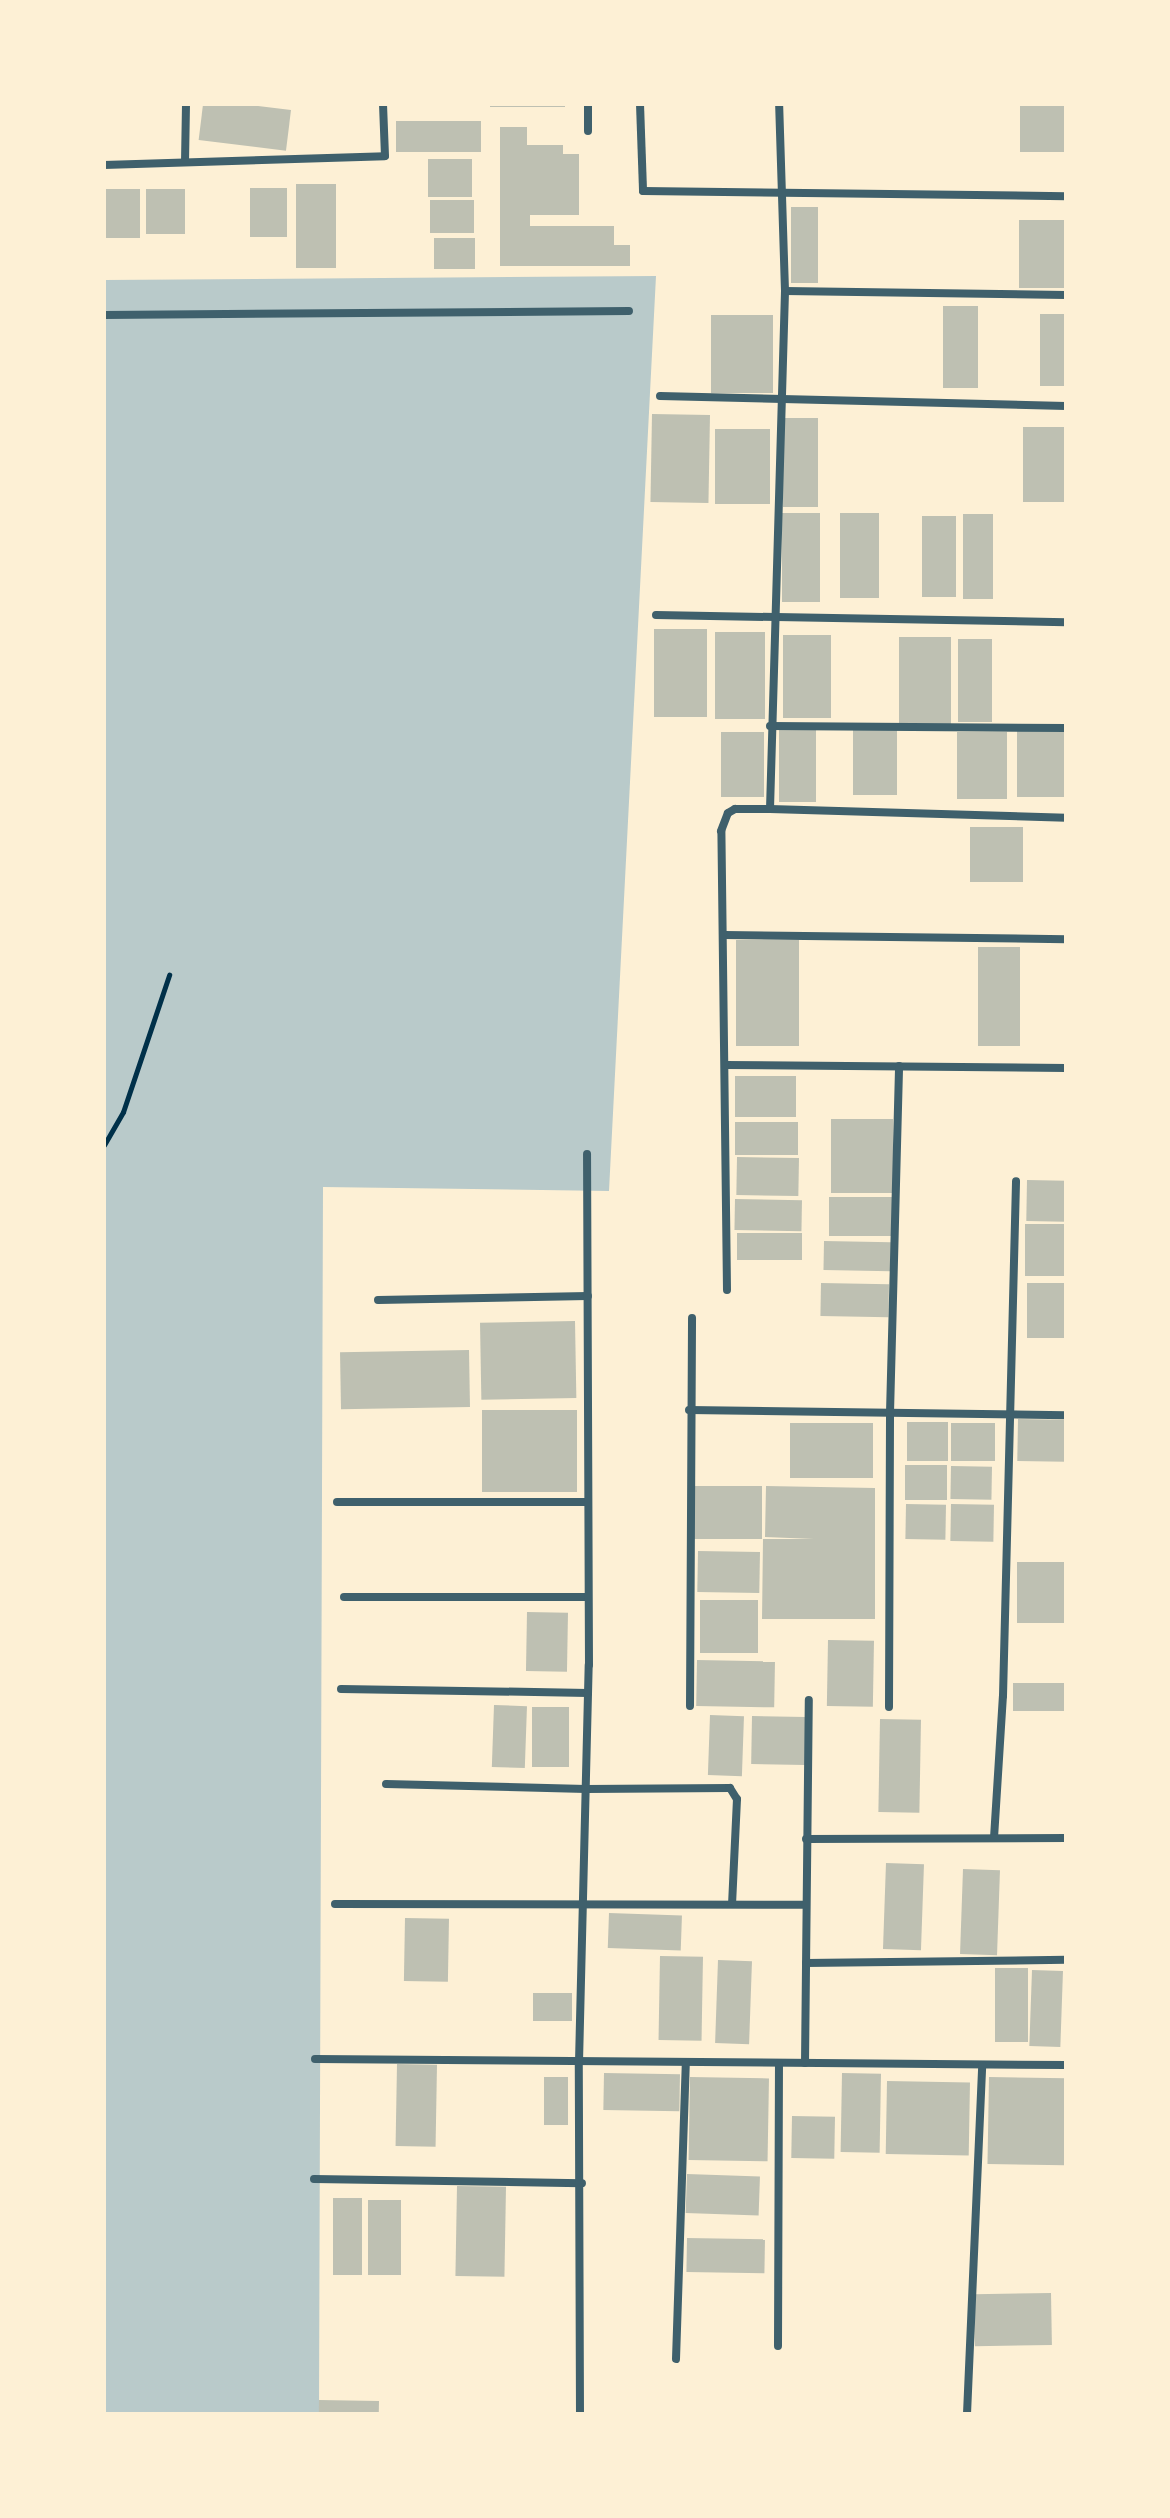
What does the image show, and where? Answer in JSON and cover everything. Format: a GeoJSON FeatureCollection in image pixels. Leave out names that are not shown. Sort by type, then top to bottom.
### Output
{"type":"FeatureCollection","features":[{"type":"Feature","properties":{"kind":"street"},"geometry":{"type":"LineString","coordinates":[[185,162],[186,104]]}},
{"type":"Feature","properties":{"kind":"street"},"geometry":{"type":"LineString","coordinates":[[104,165],[385,156],[383,104]]}},
{"type":"Feature","properties":{"kind":"street"},"geometry":{"type":"LineString","coordinates":[[588,104],[588,131]]}},
{"type":"Feature","properties":{"kind":"street"},"geometry":{"type":"LineString","coordinates":[[640,104],[643,191],[1066,196]]}},
{"type":"Feature","properties":{"kind":"street"},"geometry":{"type":"LineString","coordinates":[[770,809],[770,726],[785,291],[779,104]]}},
{"type":"Feature","properties":{"kind":"street"},"geometry":{"type":"LineString","coordinates":[[785,291],[1066,295]]}},
{"type":"Feature","properties":{"kind":"street"},"geometry":{"type":"LineString","coordinates":[[104,315],[629,311]]}},
{"type":"Feature","properties":{"kind":"street"},"geometry":{"type":"LineString","coordinates":[[660,396],[1066,406]]}},
{"type":"Feature","properties":{"kind":"street"},"geometry":{"type":"LineString","coordinates":[[656,615],[1066,622]]}},
{"type":"Feature","properties":{"kind":"street"},"geometry":{"type":"LineString","coordinates":[[770,726],[1066,728]]}},
{"type":"Feature","properties":{"kind":"street"},"geometry":{"type":"LineString","coordinates":[[727,1290],[725,935],[721,831],[728,813],[735,809],[770,809],[1066,818]]}},
{"type":"Feature","properties":{"kind":"street"},"geometry":{"type":"LineString","coordinates":[[725,935],[1066,939]]}},
{"type":"Feature","properties":{"kind":"street"},"geometry":{"type":"LineString","coordinates":[[725,1065],[1066,1068]]}},
{"type":"Feature","properties":{"kind":"street"},"geometry":{"type":"LineString","coordinates":[[889,1707],[890,1413],[899,1066]]}},
{"type":"Feature","properties":{"kind":"street"},"geometry":{"type":"LineString","coordinates":[[580,2414],[582,2183],[579,2062],[588,1693],[587,1154]]}},
{"type":"Feature","properties":{"kind":"street"},"geometry":{"type":"LineString","coordinates":[[994,1838],[1003,1696],[1016,1181]]}},
{"type":"Feature","properties":{"kind":"street"},"geometry":{"type":"LineString","coordinates":[[378,1300],[588,1296]]}},
{"type":"Feature","properties":{"kind":"street"},"geometry":{"type":"LineString","coordinates":[[690,1706],[689,1410],[692,1318]]}},
{"type":"Feature","properties":{"kind":"street"},"geometry":{"type":"LineString","coordinates":[[689,1410],[1066,1415]]}},
{"type":"Feature","properties":{"kind":"street"},"geometry":{"type":"LineString","coordinates":[[337,1502],[588,1502]]}},
{"type":"Feature","properties":{"kind":"street"},"geometry":{"type":"LineString","coordinates":[[344,1597],[588,1597]]}},
{"type":"Feature","properties":{"kind":"street"},"geometry":{"type":"LineString","coordinates":[[341,1689],[588,1693]]}},
{"type":"Feature","properties":{"kind":"street"},"geometry":{"type":"LineString","coordinates":[[805,2063],[809,1700]]}},
{"type":"Feature","properties":{"kind":"street"},"geometry":{"type":"LineString","coordinates":[[386,1784],[586,1789],[730,1788],[737,1799],[732,1904]]}},
{"type":"Feature","properties":{"kind":"street"},"geometry":{"type":"LineString","coordinates":[[806,1839],[1066,1838]]}},
{"type":"Feature","properties":{"kind":"street"},"geometry":{"type":"LineString","coordinates":[[335,1904],[805,1905]]}},
{"type":"Feature","properties":{"kind":"street"},"geometry":{"type":"LineString","coordinates":[[806,1963],[1066,1960]]}},
{"type":"Feature","properties":{"kind":"street"},"geometry":{"type":"LineString","coordinates":[[315,2059],[1066,2065]]}},
{"type":"Feature","properties":{"kind":"street"},"geometry":{"type":"LineString","coordinates":[[676,2359],[686,2063]]}},
{"type":"Feature","properties":{"kind":"street"},"geometry":{"type":"LineString","coordinates":[[778,2346],[779,2063]]}},
{"type":"Feature","properties":{"kind":"street"},"geometry":{"type":"LineString","coordinates":[[967,2414],[982,2065]]}},
{"type":"Feature","properties":{"kind":"street"},"geometry":{"type":"LineString","coordinates":[[314,2179],[582,2183]]}},
{"type":"Feature","properties":{"kind":"path"},"geometry":{"type":"LineString","coordinates":[[104,1145],[123,1112],[169,975]]}},
{"type":"Feature","properties":{"kind":"shaded area"},"geometry":{"type":"Polygon","coordinates":[[[656,276],[609,1191],[323,1187],[319,2414],[104,2414],[104,280],[656,276]]]}},
{"type":"Feature","properties":{"kind":"building"},"geometry":{"type":"Polygon","coordinates":[[[203,104],[242,104],[291,110],[286,151],[199,140],[203,104]]]}},
{"type":"Feature","properties":{"kind":"building"},"geometry":{"type":"Polygon","coordinates":[[[490,104],[565,104],[565,107],[490,107],[490,104]]]}},
{"type":"Feature","properties":{"kind":"building"},"geometry":{"type":"Polygon","coordinates":[[[1020,104],[1066,104],[1066,152],[1020,152],[1020,104]]]}},
{"type":"Feature","properties":{"kind":"building"},"geometry":{"type":"Polygon","coordinates":[[[396,121],[481,121],[481,152],[396,152],[396,121]]]}},
{"type":"Feature","properties":{"kind":"building"},"geometry":{"type":"Polygon","coordinates":[[[500,127],[527,127],[527,145],[563,145],[563,154],[579,154],[579,215],[530,215],[530,226],[614,226],[614,245],[630,245],[630,266],[500,266],[500,127]]]}},
{"type":"Feature","properties":{"kind":"building"},"geometry":{"type":"Polygon","coordinates":[[[428,159],[472,159],[472,197],[428,197],[428,159]]]}},
{"type":"Feature","properties":{"kind":"building"},"geometry":{"type":"Polygon","coordinates":[[[296,184],[336,184],[336,268],[296,268],[296,184]]]}},
{"type":"Feature","properties":{"kind":"building"},"geometry":{"type":"Polygon","coordinates":[[[250,188],[287,188],[287,237],[250,237],[250,188]]]}},
{"type":"Feature","properties":{"kind":"building"},"geometry":{"type":"Polygon","coordinates":[[[104,189],[140,189],[140,238],[104,238],[104,189]]]}},
{"type":"Feature","properties":{"kind":"building"},"geometry":{"type":"Polygon","coordinates":[[[146,189],[185,189],[185,234],[146,234],[146,189]]]}},
{"type":"Feature","properties":{"kind":"building"},"geometry":{"type":"Polygon","coordinates":[[[430,200],[474,200],[474,233],[430,233],[430,200]]]}},
{"type":"Feature","properties":{"kind":"building"},"geometry":{"type":"Polygon","coordinates":[[[791,207],[818,207],[818,283],[791,283],[791,207]]]}},
{"type":"Feature","properties":{"kind":"building"},"geometry":{"type":"Polygon","coordinates":[[[1019,220],[1064,220],[1064,288],[1019,288],[1019,220]]]}},
{"type":"Feature","properties":{"kind":"building"},"geometry":{"type":"Polygon","coordinates":[[[434,238],[475,238],[475,269],[434,269],[434,238]]]}},
{"type":"Feature","properties":{"kind":"building"},"geometry":{"type":"Polygon","coordinates":[[[943,306],[978,306],[978,388],[943,388],[943,306]]]}},
{"type":"Feature","properties":{"kind":"building"},"geometry":{"type":"Polygon","coordinates":[[[1040,314],[1066,314],[1066,386],[1040,386],[1040,314]]]}},
{"type":"Feature","properties":{"kind":"building"},"geometry":{"type":"Polygon","coordinates":[[[711,315],[773,315],[773,393],[711,393],[711,315]]]}},
{"type":"Feature","properties":{"kind":"building"},"geometry":{"type":"Polygon","coordinates":[[[652,414],[710,415],[708,503],[650,502],[652,414]]]}},
{"type":"Feature","properties":{"kind":"building"},"geometry":{"type":"Polygon","coordinates":[[[783,418],[818,418],[818,507],[783,507],[783,418]]]}},
{"type":"Feature","properties":{"kind":"building"},"geometry":{"type":"Polygon","coordinates":[[[1023,427],[1064,427],[1064,502],[1023,502],[1023,427]]]}},
{"type":"Feature","properties":{"kind":"building"},"geometry":{"type":"Polygon","coordinates":[[[715,429],[770,429],[770,504],[715,504],[715,429]]]}},
{"type":"Feature","properties":{"kind":"building"},"geometry":{"type":"Polygon","coordinates":[[[782,513],[820,513],[820,602],[782,602],[782,513]]]}},
{"type":"Feature","properties":{"kind":"building"},"geometry":{"type":"Polygon","coordinates":[[[840,513],[879,513],[879,598],[840,598],[840,513]]]}},
{"type":"Feature","properties":{"kind":"building"},"geometry":{"type":"Polygon","coordinates":[[[963,514],[993,514],[993,599],[963,599],[963,514]]]}},
{"type":"Feature","properties":{"kind":"building"},"geometry":{"type":"Polygon","coordinates":[[[922,516],[956,516],[956,597],[922,597],[922,516]]]}},
{"type":"Feature","properties":{"kind":"building"},"geometry":{"type":"Polygon","coordinates":[[[654,629],[707,629],[707,717],[654,717],[654,629]]]}},
{"type":"Feature","properties":{"kind":"building"},"geometry":{"type":"Polygon","coordinates":[[[715,632],[765,632],[765,719],[715,719],[715,632]]]}},
{"type":"Feature","properties":{"kind":"building"},"geometry":{"type":"Polygon","coordinates":[[[783,635],[831,635],[831,718],[783,718],[783,635]]]}},
{"type":"Feature","properties":{"kind":"building"},"geometry":{"type":"Polygon","coordinates":[[[899,637],[951,637],[951,725],[899,725],[899,637]]]}},
{"type":"Feature","properties":{"kind":"building"},"geometry":{"type":"Polygon","coordinates":[[[958,639],[992,639],[992,722],[958,722],[958,639]]]}},
{"type":"Feature","properties":{"kind":"building"},"geometry":{"type":"Polygon","coordinates":[[[779,728],[816,728],[816,802],[779,802],[779,728]]]}},
{"type":"Feature","properties":{"kind":"building"},"geometry":{"type":"Polygon","coordinates":[[[853,728],[897,728],[897,795],[853,795],[853,728]]]}},
{"type":"Feature","properties":{"kind":"building"},"geometry":{"type":"Polygon","coordinates":[[[1017,731],[1066,731],[1066,797],[1017,797],[1017,731]]]}},
{"type":"Feature","properties":{"kind":"building"},"geometry":{"type":"Polygon","coordinates":[[[721,732],[764,732],[764,797],[721,797],[721,732]]]}},
{"type":"Feature","properties":{"kind":"building"},"geometry":{"type":"Polygon","coordinates":[[[957,732],[1007,732],[1007,799],[957,799],[957,732]]]}},
{"type":"Feature","properties":{"kind":"building"},"geometry":{"type":"Polygon","coordinates":[[[970,827],[1023,827],[1023,882],[970,882],[970,827]]]}},
{"type":"Feature","properties":{"kind":"building"},"geometry":{"type":"Polygon","coordinates":[[[736,940],[799,940],[799,1046],[736,1046],[736,940]]]}},
{"type":"Feature","properties":{"kind":"building"},"geometry":{"type":"Polygon","coordinates":[[[978,947],[1020,947],[1020,1046],[978,1046],[978,947]]]}},
{"type":"Feature","properties":{"kind":"building"},"geometry":{"type":"Polygon","coordinates":[[[735,1076],[796,1076],[796,1117],[735,1117],[735,1076]]]}},
{"type":"Feature","properties":{"kind":"building"},"geometry":{"type":"Polygon","coordinates":[[[831,1119],[893,1119],[893,1193],[831,1193],[831,1119]]]}},
{"type":"Feature","properties":{"kind":"building"},"geometry":{"type":"Polygon","coordinates":[[[735,1122],[798,1122],[798,1155],[735,1155],[735,1122]]]}},
{"type":"Feature","properties":{"kind":"building"},"geometry":{"type":"Polygon","coordinates":[[[737,1157],[799,1158],[798,1196],[736,1195],[737,1157]]]}},
{"type":"Feature","properties":{"kind":"building"},"geometry":{"type":"Polygon","coordinates":[[[1027,1180],[1066,1181],[1065,1222],[1026,1221],[1027,1180]]]}},
{"type":"Feature","properties":{"kind":"building"},"geometry":{"type":"Polygon","coordinates":[[[829,1197],[894,1197],[894,1236],[829,1236],[829,1197]]]}},
{"type":"Feature","properties":{"kind":"building"},"geometry":{"type":"Polygon","coordinates":[[[735,1199],[802,1200],[801,1231],[734,1230],[735,1199]]]}},
{"type":"Feature","properties":{"kind":"building"},"geometry":{"type":"Polygon","coordinates":[[[1025,1224],[1066,1224],[1066,1276],[1025,1276],[1025,1224]]]}},
{"type":"Feature","properties":{"kind":"building"},"geometry":{"type":"Polygon","coordinates":[[[737,1233],[802,1233],[802,1260],[737,1260],[737,1233]]]}},
{"type":"Feature","properties":{"kind":"building"},"geometry":{"type":"Polygon","coordinates":[[[824,1241],[891,1242],[890,1271],[823,1270],[824,1241]]]}},
{"type":"Feature","properties":{"kind":"building"},"geometry":{"type":"Polygon","coordinates":[[[821,1283],[889,1284],[888,1317],[820,1316],[821,1283]]]}},
{"type":"Feature","properties":{"kind":"building"},"geometry":{"type":"Polygon","coordinates":[[[1027,1283],[1066,1283],[1066,1338],[1027,1338],[1027,1283]]]}},
{"type":"Feature","properties":{"kind":"building"},"geometry":{"type":"Polygon","coordinates":[[[575,1321],[576,1398],[481,1400],[480,1323],[575,1321]]]}},
{"type":"Feature","properties":{"kind":"building"},"geometry":{"type":"Polygon","coordinates":[[[469,1350],[470,1407],[341,1409],[340,1352],[469,1350]]]}},
{"type":"Feature","properties":{"kind":"building"},"geometry":{"type":"Polygon","coordinates":[[[482,1410],[577,1410],[577,1492],[482,1492],[482,1410]]]}},
{"type":"Feature","properties":{"kind":"building"},"geometry":{"type":"Polygon","coordinates":[[[1018,1419],[1066,1420],[1065,1462],[1017,1461],[1018,1419]]]}},
{"type":"Feature","properties":{"kind":"building"},"geometry":{"type":"Polygon","coordinates":[[[907,1422],[948,1422],[948,1461],[907,1461],[907,1422]]]}},
{"type":"Feature","properties":{"kind":"building"},"geometry":{"type":"Polygon","coordinates":[[[790,1423],[873,1423],[873,1478],[790,1478],[790,1423]]]}},
{"type":"Feature","properties":{"kind":"building"},"geometry":{"type":"Polygon","coordinates":[[[951,1423],[995,1423],[995,1461],[951,1461],[951,1423]]]}},
{"type":"Feature","properties":{"kind":"building"},"geometry":{"type":"Polygon","coordinates":[[[905,1465],[947,1465],[947,1500],[905,1500],[905,1465]]]}},
{"type":"Feature","properties":{"kind":"building"},"geometry":{"type":"Polygon","coordinates":[[[951,1466],[992,1467],[991,1500],[950,1499],[951,1466]]]}},
{"type":"Feature","properties":{"kind":"building"},"geometry":{"type":"Polygon","coordinates":[[[692,1486],[762,1486],[762,1539],[692,1539],[692,1486]]]}},
{"type":"Feature","properties":{"kind":"building"},"geometry":{"type":"Polygon","coordinates":[[[766,1486],[875,1488],[875,1619],[762,1619],[763,1539],[814,1539],[765,1537],[766,1486]]]}},
{"type":"Feature","properties":{"kind":"building"},"geometry":{"type":"Polygon","coordinates":[[[906,1504],[946,1505],[945,1540],[905,1539],[906,1504]]]}},
{"type":"Feature","properties":{"kind":"building"},"geometry":{"type":"Polygon","coordinates":[[[951,1504],[994,1505],[993,1542],[950,1541],[951,1504]]]}},
{"type":"Feature","properties":{"kind":"building"},"geometry":{"type":"Polygon","coordinates":[[[698,1551],[760,1552],[759,1593],[697,1592],[698,1551]]]}},
{"type":"Feature","properties":{"kind":"building"},"geometry":{"type":"Polygon","coordinates":[[[1017,1562],[1066,1562],[1066,1623],[1017,1623],[1017,1562]]]}},
{"type":"Feature","properties":{"kind":"building"},"geometry":{"type":"Polygon","coordinates":[[[700,1600],[758,1600],[758,1653],[700,1653],[700,1600]]]}},
{"type":"Feature","properties":{"kind":"building"},"geometry":{"type":"Polygon","coordinates":[[[527,1612],[568,1613],[567,1672],[526,1671],[527,1612]]]}},
{"type":"Feature","properties":{"kind":"building"},"geometry":{"type":"Polygon","coordinates":[[[828,1640],[874,1641],[873,1707],[827,1706],[828,1640]]]}},
{"type":"Feature","properties":{"kind":"building"},"geometry":{"type":"Polygon","coordinates":[[[697,1660],[775,1661],[774,1707],[696,1706],[697,1660]]]}},
{"type":"Feature","properties":{"kind":"building"},"geometry":{"type":"Polygon","coordinates":[[[1013,1683],[1066,1683],[1066,1711],[1013,1711],[1013,1683]]]}},
{"type":"Feature","properties":{"kind":"building"},"geometry":{"type":"Polygon","coordinates":[[[494,1705],[527,1706],[525,1768],[492,1767],[494,1705]]]}},
{"type":"Feature","properties":{"kind":"building"},"geometry":{"type":"Polygon","coordinates":[[[532,1707],[569,1707],[569,1767],[532,1767],[532,1707]]]}},
{"type":"Feature","properties":{"kind":"building"},"geometry":{"type":"Polygon","coordinates":[[[710,1715],[744,1716],[742,1776],[708,1775],[710,1715]]]}},
{"type":"Feature","properties":{"kind":"building"},"geometry":{"type":"Polygon","coordinates":[[[752,1716],[806,1717],[805,1765],[751,1764],[752,1716]]]}},
{"type":"Feature","properties":{"kind":"building"},"geometry":{"type":"Polygon","coordinates":[[[880,1719],[921,1720],[919,1813],[878,1812],[880,1719]]]}},
{"type":"Feature","properties":{"kind":"building"},"geometry":{"type":"Polygon","coordinates":[[[886,1863],[924,1864],[921,1950],[883,1949],[886,1863]]]}},
{"type":"Feature","properties":{"kind":"building"},"geometry":{"type":"Polygon","coordinates":[[[963,1869],[1000,1870],[997,1955],[960,1954],[963,1869]]]}},
{"type":"Feature","properties":{"kind":"building"},"geometry":{"type":"Polygon","coordinates":[[[609,1913],[682,1916],[681,1951],[608,1948],[609,1913]]]}},
{"type":"Feature","properties":{"kind":"building"},"geometry":{"type":"Polygon","coordinates":[[[405,1918],[449,1919],[448,1982],[404,1981],[405,1918]]]}},
{"type":"Feature","properties":{"kind":"building"},"geometry":{"type":"Polygon","coordinates":[[[660,1956],[703,1957],[702,2041],[659,2040],[660,1956]]]}},
{"type":"Feature","properties":{"kind":"building"},"geometry":{"type":"Polygon","coordinates":[[[718,1960],[752,1961],[749,2044],[715,2043],[718,1960]]]}},
{"type":"Feature","properties":{"kind":"building"},"geometry":{"type":"Polygon","coordinates":[[[995,1968],[1028,1968],[1028,2042],[995,2042],[995,1968]]]}},
{"type":"Feature","properties":{"kind":"building"},"geometry":{"type":"Polygon","coordinates":[[[1032,1970],[1063,1971],[1060,2047],[1029,2046],[1032,1970]]]}},
{"type":"Feature","properties":{"kind":"building"},"geometry":{"type":"Polygon","coordinates":[[[533,1993],[572,1993],[572,2021],[533,2021],[533,1993]]]}},
{"type":"Feature","properties":{"kind":"building"},"geometry":{"type":"Polygon","coordinates":[[[397,2064],[437,2065],[436,2147],[396,2146],[397,2064]]]}},
{"type":"Feature","properties":{"kind":"building"},"geometry":{"type":"Polygon","coordinates":[[[604,2073],[680,2074],[679,2111],[603,2110],[604,2073]]]}},
{"type":"Feature","properties":{"kind":"building"},"geometry":{"type":"Polygon","coordinates":[[[842,2073],[881,2074],[880,2153],[841,2152],[842,2073]]]}},
{"type":"Feature","properties":{"kind":"building"},"geometry":{"type":"Polygon","coordinates":[[[544,2077],[568,2077],[568,2125],[544,2125],[544,2077]]]}},
{"type":"Feature","properties":{"kind":"building"},"geometry":{"type":"Polygon","coordinates":[[[690,2077],[769,2078],[768,2161],[689,2160],[690,2077]]]}},
{"type":"Feature","properties":{"kind":"building"},"geometry":{"type":"Polygon","coordinates":[[[989,2077],[1066,2078],[1064,2165],[987,2164],[989,2077]]]}},
{"type":"Feature","properties":{"kind":"building"},"geometry":{"type":"Polygon","coordinates":[[[887,2081],[970,2082],[969,2155],[886,2154],[887,2081]]]}},
{"type":"Feature","properties":{"kind":"building"},"geometry":{"type":"Polygon","coordinates":[[[792,2116],[835,2117],[834,2159],[791,2158],[792,2116]]]}},
{"type":"Feature","properties":{"kind":"building"},"geometry":{"type":"Polygon","coordinates":[[[687,2174],[760,2177],[759,2216],[686,2213],[687,2174]]]}},
{"type":"Feature","properties":{"kind":"building"},"geometry":{"type":"Polygon","coordinates":[[[457,2186],[506,2187],[504,2277],[455,2276],[457,2186]]]}},
{"type":"Feature","properties":{"kind":"building"},"geometry":{"type":"Polygon","coordinates":[[[333,2198],[362,2198],[362,2275],[333,2275],[333,2198]]]}},
{"type":"Feature","properties":{"kind":"building"},"geometry":{"type":"Polygon","coordinates":[[[368,2200],[401,2200],[401,2275],[368,2275],[368,2200]]]}},
{"type":"Feature","properties":{"kind":"building"},"geometry":{"type":"Polygon","coordinates":[[[687,2238],[765,2239],[764,2273],[686,2272],[687,2238]]]}},
{"type":"Feature","properties":{"kind":"building"},"geometry":{"type":"Polygon","coordinates":[[[1051,2293],[1052,2345],[975,2346],[974,2294],[1051,2293]]]}},
{"type":"Feature","properties":{"kind":"building"},"geometry":{"type":"Polygon","coordinates":[[[319,2400],[379,2401],[379,2414],[319,2414],[319,2400]]]}}]}
